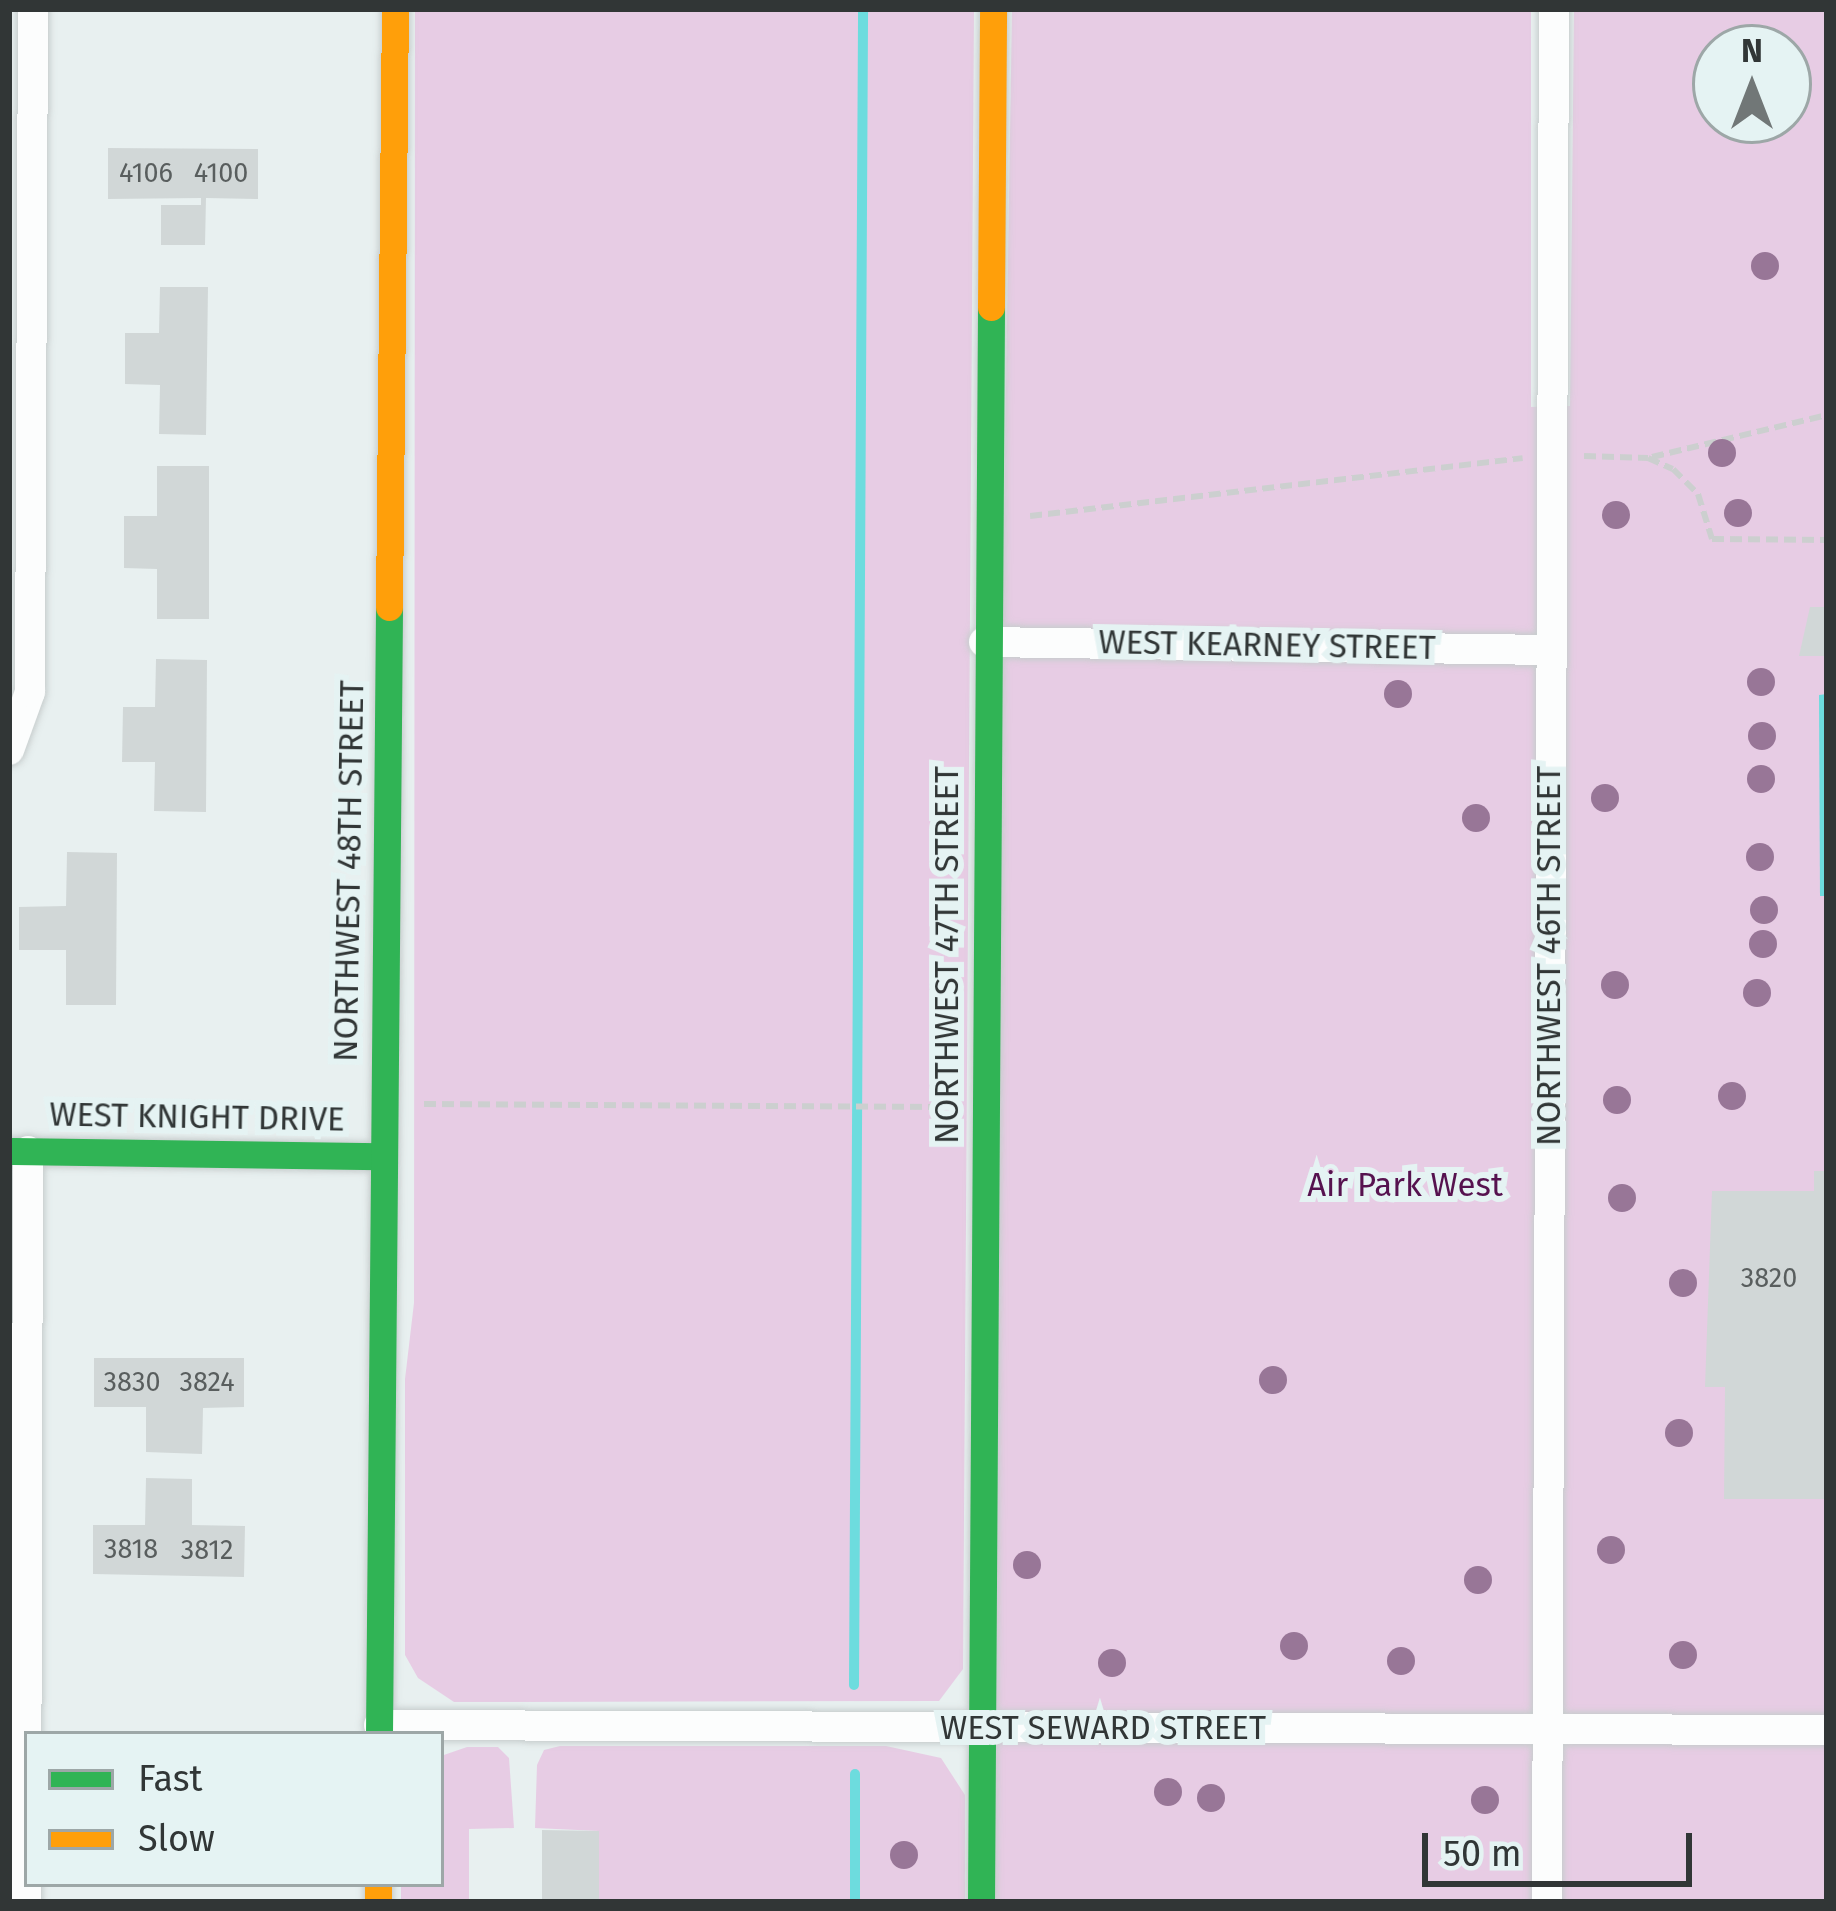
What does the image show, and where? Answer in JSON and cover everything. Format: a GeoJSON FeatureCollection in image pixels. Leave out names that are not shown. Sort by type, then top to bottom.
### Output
{"type":"FeatureCollection","features":[{"type":"Feature","properties":{"kind":"street"},"geometry":{"type":"LineString","coordinates":[[12,746],[30,692],[33,9]]}},
{"type":"Feature","properties":{"kind":"street","name":"NORTHWEST 48TH STREET"},"geometry":{"type":"LineString","coordinates":[[379,1729],[394,9]]}},
{"type":"Feature","properties":{"kind":"street","name":"NORTHWEST 47TH STREET"},"geometry":{"type":"LineString","coordinates":[[982,1902],[984,642],[993,9]]}},
{"type":"Feature","properties":{"kind":"street","name":"NORTHWEST 46TH STREET"},"geometry":{"type":"LineString","coordinates":[[1547,1902],[1554,9]]}},
{"type":"Feature","properties":{"kind":"street","name":"WEST KEARNEY STREET"},"geometry":{"type":"LineString","coordinates":[[984,642],[1550,650]]}},
{"type":"Feature","properties":{"kind":"street"},"geometry":{"type":"LineString","coordinates":[[18,1151],[24,1731]]}},
{"type":"Feature","properties":{"kind":"street","name":"WEST KNIGHT DRIVE"},"geometry":{"type":"LineString","coordinates":[[18,1151],[384,1156]]}},
{"type":"Feature","properties":{"kind":"street","name":"WEST SEWARD STREET"},"geometry":{"type":"LineString","coordinates":[[379,1729],[1827,1730]]}},
{"type":"Feature","properties":{"kind":"path"},"geometry":{"type":"LineString","coordinates":[[985,521],[1552,455],[1648,458],[1827,415]]}},
{"type":"Feature","properties":{"kind":"path"},"geometry":{"type":"LineString","coordinates":[[1648,458],[1698,494],[1712,539],[1827,540]]}},
{"type":"Feature","properties":{"kind":"path"},"geometry":{"type":"LineString","coordinates":[[413,1104],[948,1106]]}},
{"type":"Feature","properties":{"kind":"green space"},"geometry":{"type":"Polygon","coordinates":[[[415,9],[974,9],[963,1669],[939,1701],[454,1702],[418,1678],[405,1655],[405,1379],[414,1303],[415,9]]]}},
{"type":"Feature","properties":{"kind":"green space","name":"Air Park West"},"geometry":{"type":"Polygon","coordinates":[[[1012,9],[1531,9],[1531,407],[1570,406],[1574,9],[1827,9],[1827,1902],[982,1902],[1012,9]]]}},
{"type":"Feature","properties":{"kind":"green space"},"geometry":{"type":"Polygon","coordinates":[[[560,1746],[886,1746],[941,1758],[965,1795],[965,1902],[599,1902],[599,1831],[535,1828],[537,1765],[544,1750],[560,1746]]]}},
{"type":"Feature","properties":{"kind":"green space"},"geometry":{"type":"Polygon","coordinates":[[[467,1747],[498,1747],[509,1758],[514,1828],[469,1829],[469,1902],[401,1902],[401,1887],[444,1887],[444,1755],[467,1747]]]}},
{"type":"Feature","properties":{"kind":"water"},"geometry":{"type":"Polygon","coordinates":[[[1827,694],[1827,896],[1820,896],[1819,695],[1827,694]]]}},
{"type":"Feature","properties":{"kind":"building"},"geometry":{"type":"Polygon","coordinates":[[[108,148],[258,149],[258,199],[206,198],[205,245],[161,245],[161,205],[201,205],[201,198],[108,199],[108,148]]]}},
{"type":"Feature","properties":{"kind":"building"},"geometry":{"type":"Polygon","coordinates":[[[160,287],[208,287],[206,435],[159,434],[160,385],[125,384],[125,333],[159,333],[160,287]]]}},
{"type":"Feature","properties":{"kind":"building"},"geometry":{"type":"Polygon","coordinates":[[[157,466],[209,466],[209,619],[157,619],[157,569],[124,568],[124,516],[157,516],[157,466]]]}},
{"type":"Feature","properties":{"kind":"building"},"geometry":{"type":"Polygon","coordinates":[[[1810,607],[1827,607],[1827,656],[1799,656],[1810,607]]]}},
{"type":"Feature","properties":{"kind":"building"},"geometry":{"type":"Polygon","coordinates":[[[156,659],[207,660],[206,812],[154,811],[155,762],[122,762],[123,707],[155,707],[156,659]]]}},
{"type":"Feature","properties":{"kind":"building"},"geometry":{"type":"Polygon","coordinates":[[[67,852],[117,853],[116,1005],[66,1005],[66,950],[19,950],[19,907],[66,906],[67,852]]]}},
{"type":"Feature","properties":{"kind":"building"},"geometry":{"type":"Polygon","coordinates":[[[1814,1171],[1827,1171],[1827,1499],[1724,1499],[1725,1387],[1705,1387],[1712,1191],[1814,1191],[1814,1171]]]}},
{"type":"Feature","properties":{"kind":"building"},"geometry":{"type":"Polygon","coordinates":[[[94,1358],[244,1358],[244,1407],[203,1408],[202,1454],[146,1452],[146,1407],[94,1407],[94,1358]]]}},
{"type":"Feature","properties":{"kind":"building"},"geometry":{"type":"Polygon","coordinates":[[[146,1478],[192,1479],[192,1525],[245,1526],[244,1577],[93,1574],[93,1525],[145,1525],[146,1478]]]}},
{"type":"Feature","properties":{"kind":"building"},"geometry":{"type":"Polygon","coordinates":[[[542,1830],[599,1831],[599,1902],[542,1902],[542,1830]]]}},
{"type":"Feature","properties":{"kind":"waterway"},"geometry":{"type":"LineString","coordinates":[[854,1685],[863,9]]}},
{"type":"Feature","properties":{"kind":"waterway"},"geometry":{"type":"LineString","coordinates":[[855,1774],[855,1902]]}},
{"type":"Feature","properties":{"kind":"traffic: fast"},"geometry":{"type":"LineString","coordinates":[[981,1902],[991,307]]}},
{"type":"Feature","properties":{"kind":"traffic: fast"},"geometry":{"type":"LineString","coordinates":[[379,1731],[389,607]]}},
{"type":"Feature","properties":{"kind":"traffic: fast"},"geometry":{"type":"LineString","coordinates":[[9,1151],[384,1156]]}},
{"type":"Feature","properties":{"kind":"traffic: slow"},"geometry":{"type":"LineString","coordinates":[[389,607],[395,9]]}},
{"type":"Feature","properties":{"kind":"traffic: slow"},"geometry":{"type":"LineString","coordinates":[[991,307],[993,9]]}},
{"type":"Feature","properties":{"kind":"traffic: slow"},"geometry":{"type":"LineString","coordinates":[[378,1887],[378,1902]]}}]}
